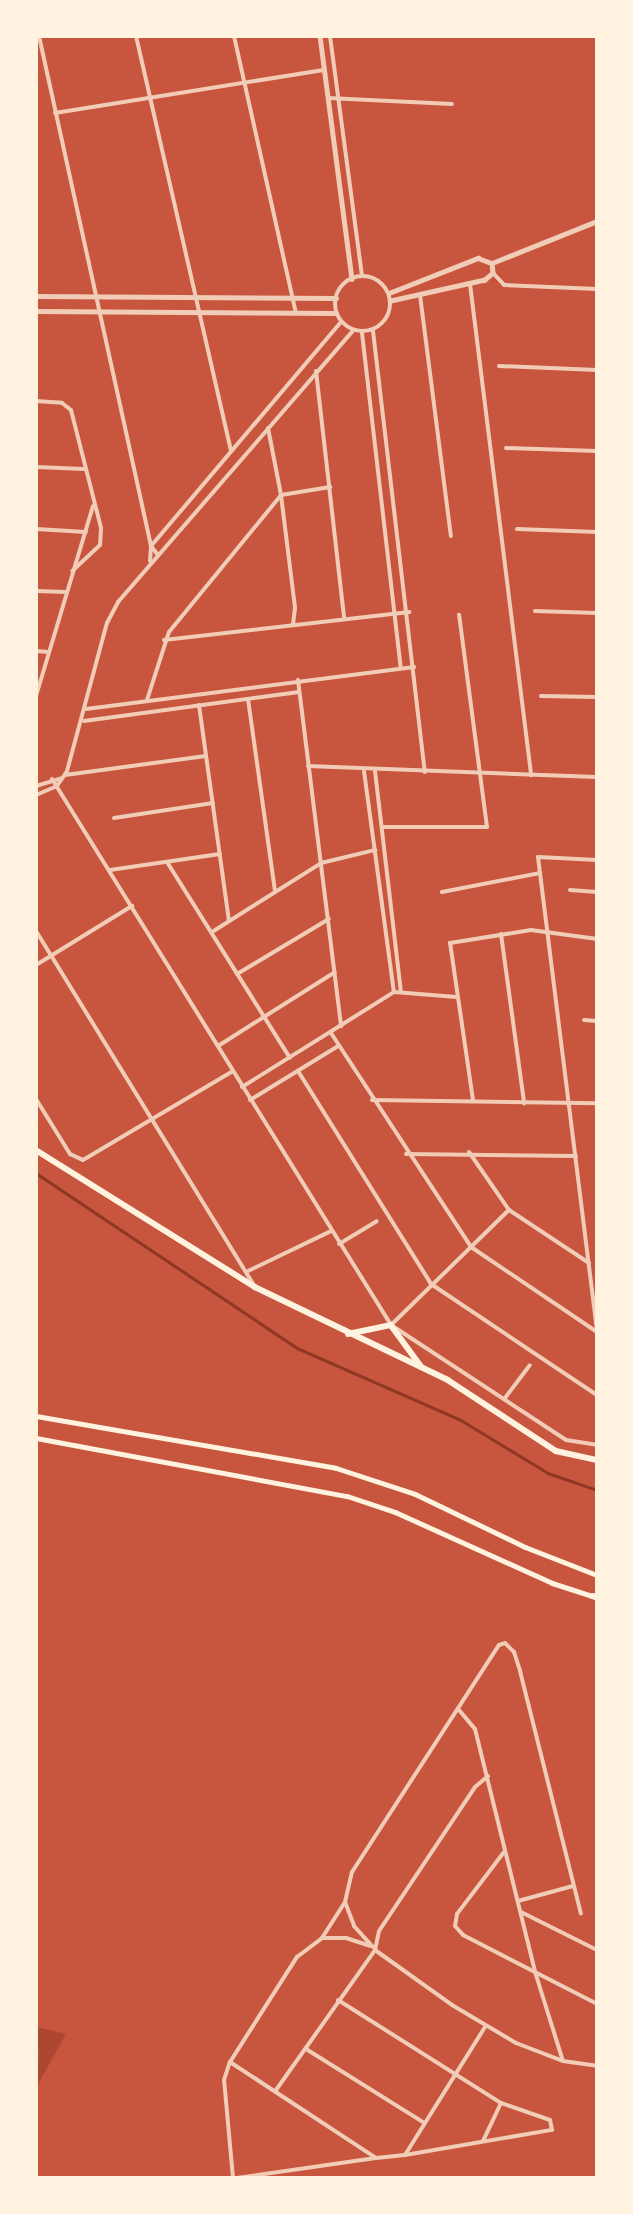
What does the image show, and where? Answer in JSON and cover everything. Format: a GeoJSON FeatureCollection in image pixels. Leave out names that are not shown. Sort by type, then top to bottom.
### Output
{"type":"FeatureCollection","features":[{"type":"Feature","properties":{"kind":"main road"},"geometry":{"type":"LineString","coordinates":[[36,1150],[255,1287],[346,1334],[422,1367],[485,1402],[556,1451],[597,1460]]}},
{"type":"Feature","properties":{"kind":"main road"},"geometry":{"type":"LineString","coordinates":[[346,1334],[391,1325],[422,1367]]}},
{"type":"Feature","properties":{"kind":"main road"},"geometry":{"type":"LineString","coordinates":[[36,1416],[336,1468],[415,1494],[525,1547],[597,1575]]}},
{"type":"Feature","properties":{"kind":"main road"},"geometry":{"type":"LineString","coordinates":[[36,1438],[347,1496],[395,1512],[536,1577],[596,1597]]}},
{"type":"Feature","properties":{"kind":"street"},"geometry":{"type":"LineString","coordinates":[[39,36],[151,546],[150,560]]}},
{"type":"Feature","properties":{"kind":"street"},"geometry":{"type":"LineString","coordinates":[[136,36],[231,451]]}},
{"type":"Feature","properties":{"kind":"street"},"geometry":{"type":"LineString","coordinates":[[234,36],[296,313]]}},
{"type":"Feature","properties":{"kind":"street"},"geometry":{"type":"LineString","coordinates":[[320,36],[352,278]]}},
{"type":"Feature","properties":{"kind":"street"},"geometry":{"type":"LineString","coordinates":[[330,36],[362,276]]}},
{"type":"Feature","properties":{"kind":"street"},"geometry":{"type":"LineString","coordinates":[[55,113],[324,70]]}},
{"type":"Feature","properties":{"kind":"street"},"geometry":{"type":"LineString","coordinates":[[328,98],[452,104]]}},
{"type":"Feature","properties":{"kind":"street"},"geometry":{"type":"LineString","coordinates":[[389,293],[478,258],[492,263],[597,221]]}},
{"type":"Feature","properties":{"kind":"street"},"geometry":{"type":"LineString","coordinates":[[492,263],[493,273],[504,285],[597,289]]}},
{"type":"Feature","properties":{"kind":"street"},"geometry":{"type":"LineString","coordinates":[[391,301],[470,284],[493,273]]}},
{"type":"Feature","properties":{"kind":"street"},"geometry":{"type":"LineString","coordinates":[[362,276],[378,281],[389,293],[391,301],[385,322],[373,331],[362,333],[353,331],[341,322],[336,313],[336,298],[352,278],[362,276]]}},
{"type":"Feature","properties":{"kind":"street"},"geometry":{"type":"LineString","coordinates":[[470,284],[531,775]]}},
{"type":"Feature","properties":{"kind":"street"},"geometry":{"type":"LineString","coordinates":[[420,295],[451,536]]}},
{"type":"Feature","properties":{"kind":"street"},"geometry":{"type":"LineString","coordinates":[[36,296],[96,298],[336,298]]}},
{"type":"Feature","properties":{"kind":"street"},"geometry":{"type":"LineString","coordinates":[[36,311],[99,314],[198,312],[336,313]]}},
{"type":"Feature","properties":{"kind":"street"},"geometry":{"type":"LineString","coordinates":[[151,546],[341,322]]}},
{"type":"Feature","properties":{"kind":"street"},"geometry":{"type":"LineString","coordinates":[[36,795],[57,786],[64,777],[84,721],[112,613],[150,560],[158,555],[353,331]]}},
{"type":"Feature","properties":{"kind":"street"},"geometry":{"type":"LineString","coordinates":[[373,331],[408,612],[425,772]]}},
{"type":"Feature","properties":{"kind":"street"},"geometry":{"type":"LineString","coordinates":[[362,333],[401,668]]}},
{"type":"Feature","properties":{"kind":"street"},"geometry":{"type":"LineString","coordinates":[[499,366],[597,370]]}},
{"type":"Feature","properties":{"kind":"street"},"geometry":{"type":"LineString","coordinates":[[316,372],[344,618]]}},
{"type":"Feature","properties":{"kind":"street"},"geometry":{"type":"LineString","coordinates":[[36,402],[69,406],[93,506],[101,528],[100,545],[72,571]]}},
{"type":"Feature","properties":{"kind":"street"},"geometry":{"type":"LineString","coordinates":[[268,428],[281,495],[295,608],[293,625]]}},
{"type":"Feature","properties":{"kind":"street"},"geometry":{"type":"LineString","coordinates":[[506,448],[597,451]]}},
{"type":"Feature","properties":{"kind":"street"},"geometry":{"type":"LineString","coordinates":[[36,467],[84,469]]}},
{"type":"Feature","properties":{"kind":"street"},"geometry":{"type":"LineString","coordinates":[[147,700],[164,640],[281,495],[330,487]]}},
{"type":"Feature","properties":{"kind":"street"},"geometry":{"type":"LineString","coordinates":[[36,696],[93,506]]}},
{"type":"Feature","properties":{"kind":"street"},"geometry":{"type":"LineString","coordinates":[[36,529],[86,532]]}},
{"type":"Feature","properties":{"kind":"street"},"geometry":{"type":"LineString","coordinates":[[518,529],[597,532]]}},
{"type":"Feature","properties":{"kind":"street"},"geometry":{"type":"LineString","coordinates":[[151,546],[158,555]]}},
{"type":"Feature","properties":{"kind":"street"},"geometry":{"type":"LineString","coordinates":[[36,591],[66,592]]}},
{"type":"Feature","properties":{"kind":"street"},"geometry":{"type":"LineString","coordinates":[[535,611],[597,613]]}},
{"type":"Feature","properties":{"kind":"street"},"geometry":{"type":"LineString","coordinates":[[164,640],[408,612]]}},
{"type":"Feature","properties":{"kind":"street"},"geometry":{"type":"LineString","coordinates":[[382,827],[487,828],[459,615]]}},
{"type":"Feature","properties":{"kind":"street"},"geometry":{"type":"LineString","coordinates":[[36,651],[49,652]]}},
{"type":"Feature","properties":{"kind":"street"},"geometry":{"type":"LineString","coordinates":[[86,709],[298,680],[414,667]]}},
{"type":"Feature","properties":{"kind":"street"},"geometry":{"type":"LineString","coordinates":[[298,680],[341,1026]]}},
{"type":"Feature","properties":{"kind":"street"},"geometry":{"type":"LineString","coordinates":[[84,721],[299,692]]}},
{"type":"Feature","properties":{"kind":"street"},"geometry":{"type":"LineString","coordinates":[[541,696],[597,697]]}},
{"type":"Feature","properties":{"kind":"street"},"geometry":{"type":"LineString","coordinates":[[248,699],[275,890]]}},
{"type":"Feature","properties":{"kind":"street"},"geometry":{"type":"LineString","coordinates":[[199,705],[229,921]]}},
{"type":"Feature","properties":{"kind":"street"},"geometry":{"type":"LineString","coordinates":[[36,786],[52,779],[206,756]]}},
{"type":"Feature","properties":{"kind":"street"},"geometry":{"type":"LineString","coordinates":[[308,766],[364,771],[597,777]]}},
{"type":"Feature","properties":{"kind":"street"},"geometry":{"type":"LineString","coordinates":[[364,771],[394,992]]}},
{"type":"Feature","properties":{"kind":"street"},"geometry":{"type":"LineString","coordinates":[[375,771],[401,991]]}},
{"type":"Feature","properties":{"kind":"street"},"geometry":{"type":"LineString","coordinates":[[52,779],[110,870],[242,1088],[391,1325],[505,1398],[566,1440],[597,1445]]}},
{"type":"Feature","properties":{"kind":"street"},"geometry":{"type":"LineString","coordinates":[[114,818],[213,804]]}},
{"type":"Feature","properties":{"kind":"street"},"geometry":{"type":"LineString","coordinates":[[212,932],[275,890],[321,863],[375,850]]}},
{"type":"Feature","properties":{"kind":"street"},"geometry":{"type":"LineString","coordinates":[[110,870],[220,854]]}},
{"type":"Feature","properties":{"kind":"street"},"geometry":{"type":"LineString","coordinates":[[597,860],[538,857],[550,936],[568,1102],[597,1331]]}},
{"type":"Feature","properties":{"kind":"street"},"geometry":{"type":"LineString","coordinates":[[168,862],[290,1058]]}},
{"type":"Feature","properties":{"kind":"street"},"geometry":{"type":"LineString","coordinates":[[442,892],[540,873]]}},
{"type":"Feature","properties":{"kind":"street"},"geometry":{"type":"LineString","coordinates":[[570,890],[597,892]]}},
{"type":"Feature","properties":{"kind":"street"},"geometry":{"type":"LineString","coordinates":[[36,965],[132,906]]}},
{"type":"Feature","properties":{"kind":"street"},"geometry":{"type":"LineString","coordinates":[[237,974],[329,919]]}},
{"type":"Feature","properties":{"kind":"street"},"geometry":{"type":"LineString","coordinates":[[473,1100],[450,943],[531,930],[550,936],[597,939]]}},
{"type":"Feature","properties":{"kind":"street"},"geometry":{"type":"LineString","coordinates":[[36,932],[248,1271],[255,1287]]}},
{"type":"Feature","properties":{"kind":"street"},"geometry":{"type":"LineString","coordinates":[[501,934],[524,1102]]}},
{"type":"Feature","properties":{"kind":"street"},"geometry":{"type":"LineString","coordinates":[[218,1046],[335,972]]}},
{"type":"Feature","properties":{"kind":"street"},"geometry":{"type":"LineString","coordinates":[[242,1088],[394,992],[401,991],[457,997]]}},
{"type":"Feature","properties":{"kind":"street"},"geometry":{"type":"LineString","coordinates":[[584,1020],[597,1021]]}},
{"type":"Feature","properties":{"kind":"street"},"geometry":{"type":"LineString","coordinates":[[331,1033],[406,1154],[470,1247],[597,1331]]}},
{"type":"Feature","properties":{"kind":"street"},"geometry":{"type":"LineString","coordinates":[[250,1100],[338,1046]]}},
{"type":"Feature","properties":{"kind":"street"},"geometry":{"type":"LineString","coordinates":[[36,1099],[76,1160],[90,1158],[233,1071]]}},
{"type":"Feature","properties":{"kind":"street"},"geometry":{"type":"LineString","coordinates":[[298,1071],[431,1284],[597,1395]]}},
{"type":"Feature","properties":{"kind":"street"},"geometry":{"type":"LineString","coordinates":[[372,1100],[597,1103]]}},
{"type":"Feature","properties":{"kind":"street"},"geometry":{"type":"LineString","coordinates":[[406,1154],[469,1152],[576,1156]]}},
{"type":"Feature","properties":{"kind":"street"},"geometry":{"type":"LineString","coordinates":[[469,1152],[509,1210],[589,1263]]}},
{"type":"Feature","properties":{"kind":"street"},"geometry":{"type":"LineString","coordinates":[[391,1325],[509,1210]]}},
{"type":"Feature","properties":{"kind":"street"},"geometry":{"type":"LineString","coordinates":[[339,1244],[377,1221]]}},
{"type":"Feature","properties":{"kind":"street"},"geometry":{"type":"LineString","coordinates":[[248,1271],[331,1231]]}},
{"type":"Feature","properties":{"kind":"street"},"geometry":{"type":"LineString","coordinates":[[505,1398],[530,1365]]}},
{"type":"Feature","properties":{"kind":"street"},"geometry":{"type":"LineString","coordinates":[[338,2000],[501,2103],[550,2120],[552,2130],[405,2155],[235,2178],[224,2080],[230,2062],[296,1957],[322,1938],[345,1902],[352,1872],[459,1710],[499,1645],[505,1643],[514,1652],[520,1671],[581,1913]]}},
{"type":"Feature","properties":{"kind":"street"},"geometry":{"type":"LineString","coordinates":[[459,1710],[475,1729],[536,1975],[562,2061]]}},
{"type":"Feature","properties":{"kind":"street"},"geometry":{"type":"LineString","coordinates":[[276,2090],[374,1948],[475,1787],[488,1776]]}},
{"type":"Feature","properties":{"kind":"street"},"geometry":{"type":"LineString","coordinates":[[504,1851],[457,1914],[455,1926],[463,1935],[536,1975],[597,2004]]}},
{"type":"Feature","properties":{"kind":"street"},"geometry":{"type":"LineString","coordinates":[[518,1901],[573,1886]]}},
{"type":"Feature","properties":{"kind":"street"},"geometry":{"type":"LineString","coordinates":[[345,1902],[354,1926],[374,1948],[485,2027],[562,2061],[597,2066]]}},
{"type":"Feature","properties":{"kind":"street"},"geometry":{"type":"LineString","coordinates":[[521,1912],[597,1950]]}},
{"type":"Feature","properties":{"kind":"street"},"geometry":{"type":"LineString","coordinates":[[322,1938],[346,1938],[374,1948]]}},
{"type":"Feature","properties":{"kind":"street"},"geometry":{"type":"LineString","coordinates":[[405,2155],[423,2122],[485,2027]]}},
{"type":"Feature","properties":{"kind":"street"},"geometry":{"type":"LineString","coordinates":[[306,2048],[423,2122]]}},
{"type":"Feature","properties":{"kind":"street"},"geometry":{"type":"LineString","coordinates":[[230,2062],[276,2090],[376,2158]]}},
{"type":"Feature","properties":{"kind":"street"},"geometry":{"type":"LineString","coordinates":[[483,2141],[501,2103]]}},
{"type":"Feature","properties":{"kind":"shaded area"},"geometry":{"type":"Polygon","coordinates":[[[36,2027],[66,2034],[36,2088],[39,2054],[36,2027]]]}},
{"type":"Feature","properties":{"kind":"waterway"},"geometry":{"type":"LineString","coordinates":[[36,1173],[297,1348],[461,1420],[548,1473],[597,1490]]}}]}
